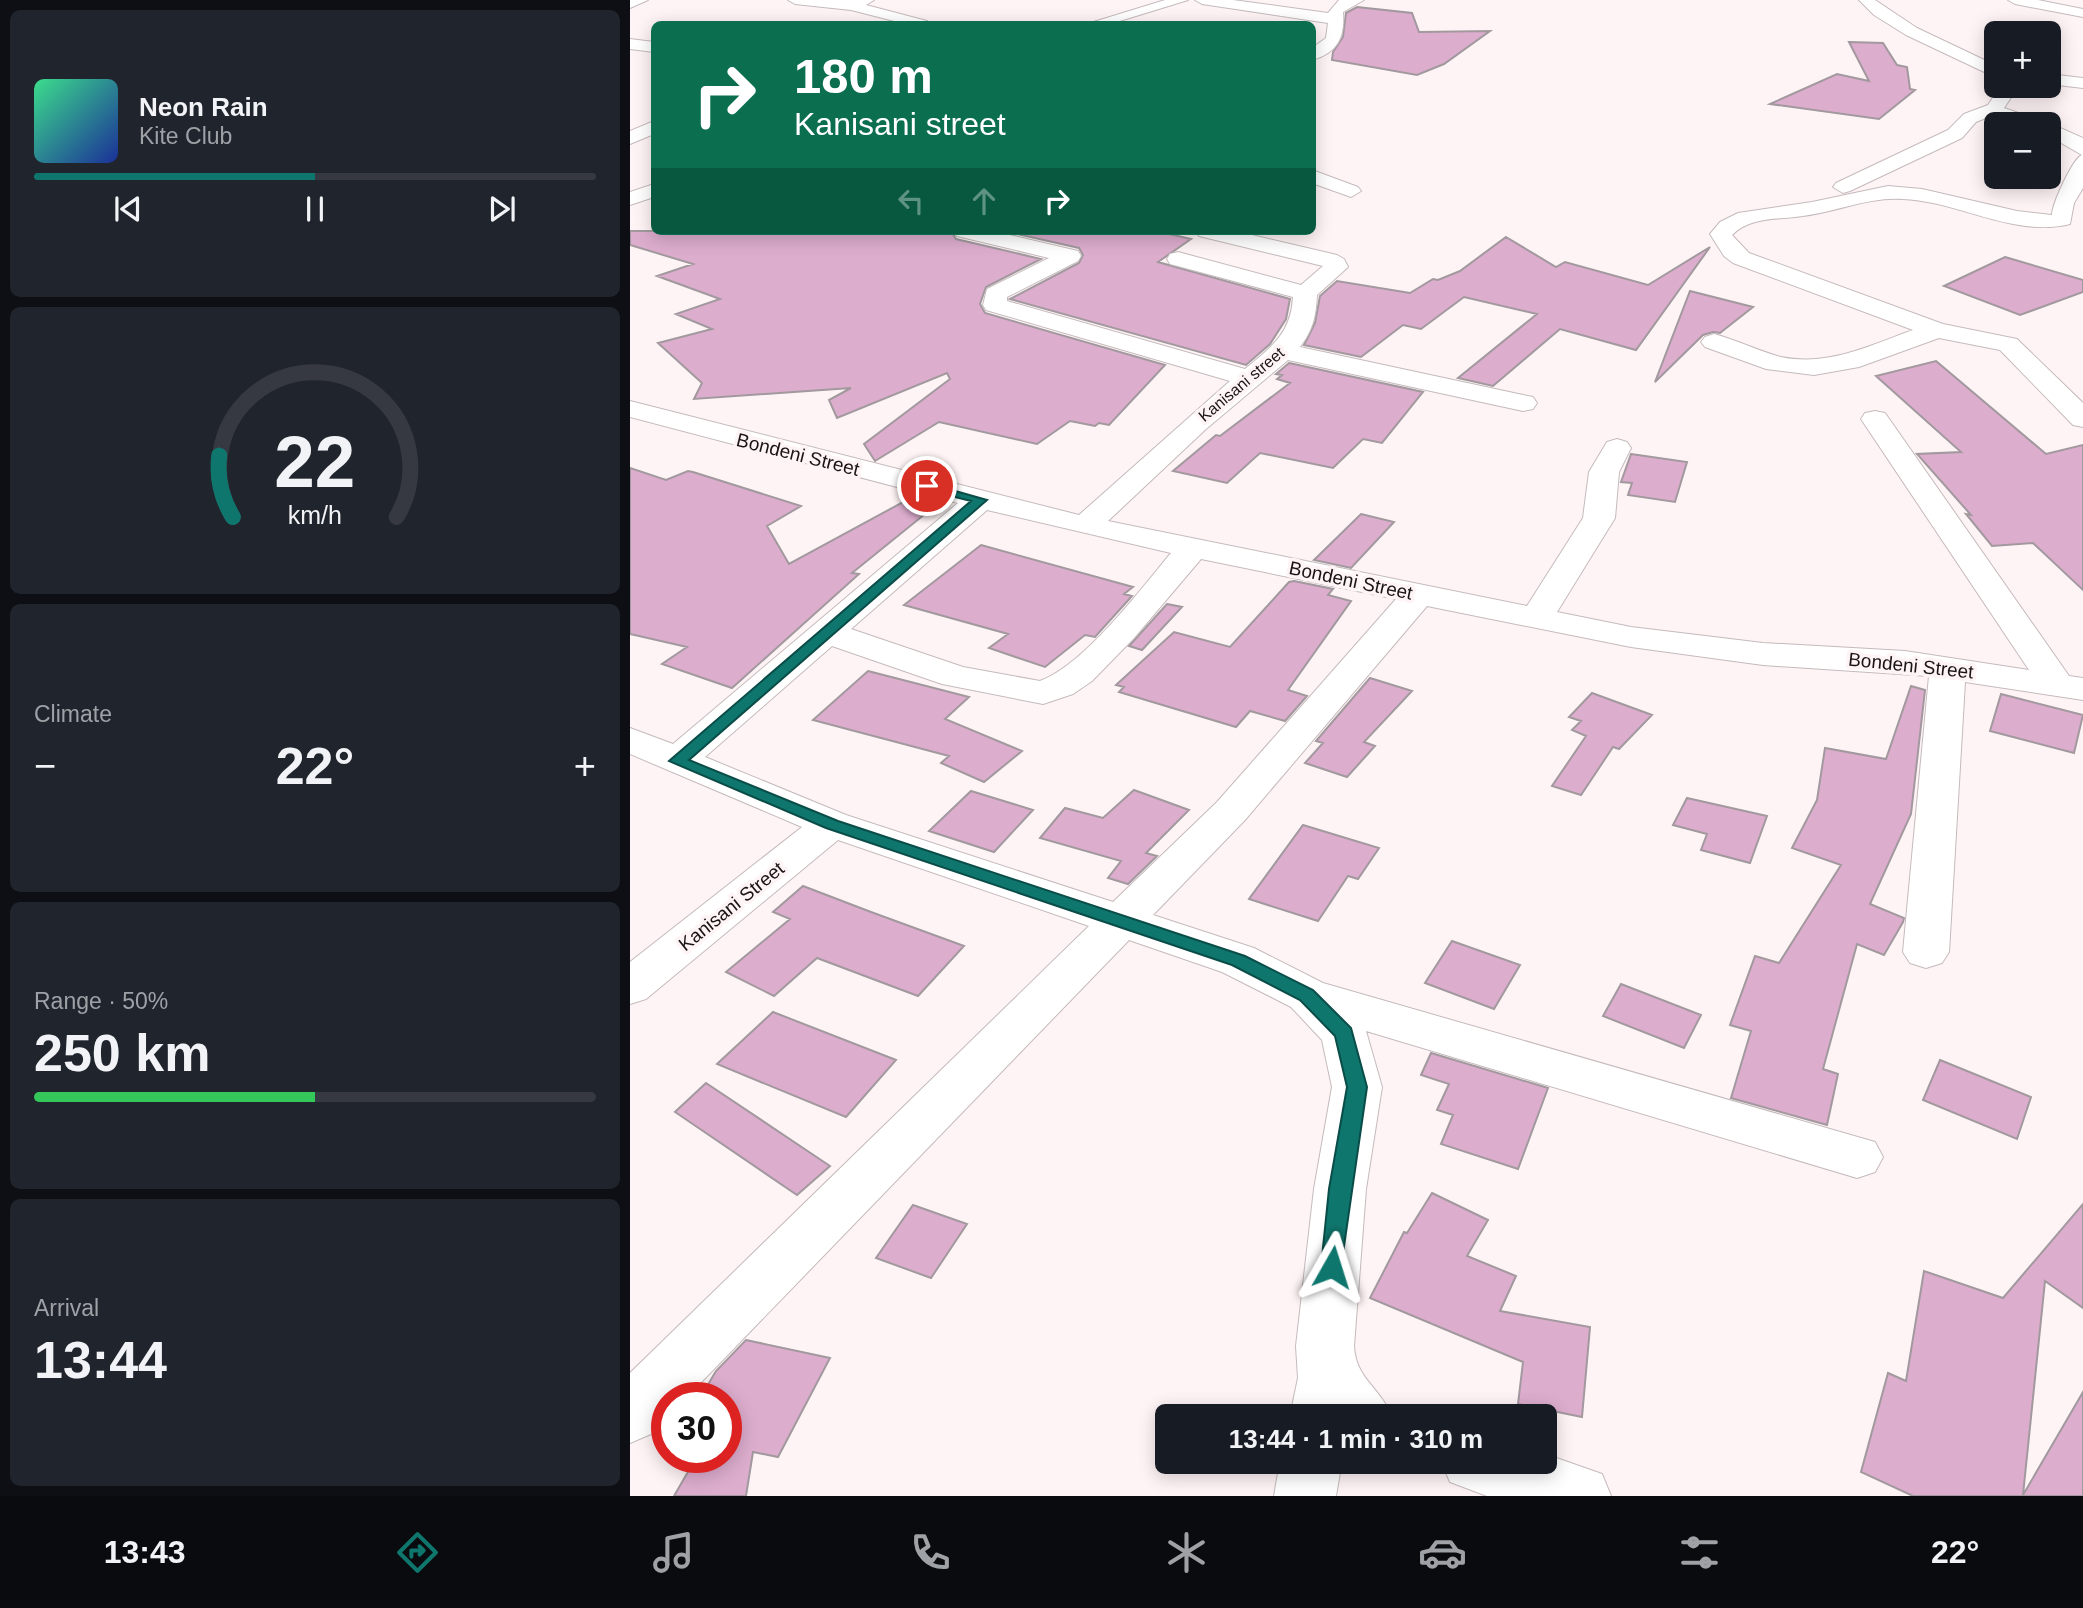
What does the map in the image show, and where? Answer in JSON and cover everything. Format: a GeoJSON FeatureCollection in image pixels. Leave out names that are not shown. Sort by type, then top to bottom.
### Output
{"type":"FeatureCollection","features":[{"type":"Feature","properties":{"kind":"street"},"geometry":{"type":"LineString","coordinates":[[630,4],[642,0]]}},
{"type":"Feature","properties":{"kind":"street"},"geometry":{"type":"LineString","coordinates":[[851,6],[867,0]]}},
{"type":"Feature","properties":{"kind":"street"},"geometry":{"type":"LineString","coordinates":[[1124,0],[1163,3]]}},
{"type":"Feature","properties":{"kind":"street"},"geometry":{"type":"LineString","coordinates":[[1113,21],[1163,3],[1181,0]]}},
{"type":"Feature","properties":{"kind":"street"},"geometry":{"type":"LineString","coordinates":[[1202,0],[1335,19]]}},
{"type":"Feature","properties":{"kind":"street"},"geometry":{"type":"LineString","coordinates":[[1316,52],[1332,43],[1338,32],[1335,19],[1338,6],[1357,0]]}},
{"type":"Feature","properties":{"kind":"street"},"geometry":{"type":"LineString","coordinates":[[1866,0],[1878,12],[1900,25],[1984,65]]}},
{"type":"Feature","properties":{"kind":"street"},"geometry":{"type":"LineString","coordinates":[[2015,0],[2083,13]]}},
{"type":"Feature","properties":{"kind":"street"},"geometry":{"type":"LineString","coordinates":[[796,16],[803,2],[851,6],[910,21]]}},
{"type":"Feature","properties":{"kind":"street"},"geometry":{"type":"LineString","coordinates":[[630,44],[651,47]]}},
{"type":"Feature","properties":{"kind":"street"},"geometry":{"type":"LineString","coordinates":[[630,52],[651,47]]}},
{"type":"Feature","properties":{"kind":"street"},"geometry":{"type":"LineString","coordinates":[[2061,80],[2083,83]]}},
{"type":"Feature","properties":{"kind":"street"},"geometry":{"type":"LineString","coordinates":[[1775,212],[1859,182],[1955,134],[1970,118],[1994,109],[2002,98]]}},
{"type":"Feature","properties":{"kind":"street"},"geometry":{"type":"LineString","coordinates":[[1994,109],[1998,112]]}},
{"type":"Feature","properties":{"kind":"street"},"geometry":{"type":"LineString","coordinates":[[630,138],[651,128]]}},
{"type":"Feature","properties":{"kind":"street"},"geometry":{"type":"LineString","coordinates":[[2061,134],[2074,140],[2083,150]]}},
{"type":"Feature","properties":{"kind":"street"},"geometry":{"type":"LineString","coordinates":[[2083,160],[2076,183],[2063,203],[2063,219],[2057,222],[1903,192],[1868,193],[1819,208],[1775,212],[1742,219],[1727,226],[1721,234],[1725,243],[1741,258],[1937,330],[2008,344],[2083,419]]}},
{"type":"Feature","properties":{"kind":"street"},"geometry":{"type":"LineString","coordinates":[[1316,178],[1351,191]]}},
{"type":"Feature","properties":{"kind":"street"},"geometry":{"type":"LineString","coordinates":[[630,199],[651,191]]}},
{"type":"Feature","properties":{"kind":"street"},"geometry":{"type":"LineString","coordinates":[[981,235],[1069,257],[995,295],[995,305],[1249,378]]}},
{"type":"Feature","properties":{"kind":"street"},"geometry":{"type":"LineString","coordinates":[[1178,259],[1304,293],[1336,267],[1336,264],[1223,235]]}},
{"type":"Feature","properties":{"kind":"street","name":"Kanisani street"},"geometry":{"type":"LineString","coordinates":[[1085,526],[1249,378],[1283,351],[1297,334],[1304,316],[1304,293]]}},
{"type":"Feature","properties":{"kind":"street"},"geometry":{"type":"LineString","coordinates":[[1714,342],[1805,368],[1838,363],[1937,330]]}},
{"type":"Feature","properties":{"kind":"street"},"geometry":{"type":"LineString","coordinates":[[1283,351],[1522,403]]}},
{"type":"Feature","properties":{"kind":"street","name":"Bondeni Street"},"geometry":{"type":"LineString","coordinates":[[630,409],[1085,526],[1631,637],[1763,654],[1948,667],[2074,688]]}},
{"type":"Feature","properties":{"kind":"street"},"geometry":{"type":"LineString","coordinates":[[1875,419],[2074,688]]}},
{"type":"Feature","properties":{"kind":"street"},"geometry":{"type":"LineString","coordinates":[[1536,618],[1600,518],[1604,472],[1617,448]]}},
{"type":"Feature","properties":{"kind":"street"},"geometry":{"type":"LineString","coordinates":[[677,761],[829,633],[980,500]]}},
{"type":"Feature","properties":{"kind":"street"},"geometry":{"type":"LineString","coordinates":[[829,633],[955,676],[1043,693],[1056,691],[1099,654],[1193,548]]}},
{"type":"Feature","properties":{"kind":"street"},"geometry":{"type":"LineString","coordinates":[[630,1414],[1231,811],[1419,594]]}},
{"type":"Feature","properties":{"kind":"street"},"geometry":{"type":"LineString","coordinates":[[1926,952],[1948,667]]}},
{"type":"Feature","properties":{"kind":"street"},"geometry":{"type":"LineString","coordinates":[[630,740],[832,824],[1238,960],[1307,995],[1857,1157]]}},
{"type":"Feature","properties":{"kind":"street","name":"Kanisani Street"},"geometry":{"type":"LineString","coordinates":[[630,987],[832,824]]}},
{"type":"Feature","properties":{"kind":"street"},"geometry":{"type":"LineString","coordinates":[[1307,995],[1344,1033],[1357,1087],[1338,1202],[1325,1346],[1336,1403]]}},
{"type":"Feature","properties":{"kind":"street"},"geometry":{"type":"LineString","coordinates":[[1305,1496],[1309,1474]]}},
{"type":"Feature","properties":{"kind":"street"},"geometry":{"type":"LineString","coordinates":[[1512,1474],[1580,1496]]}},
{"type":"Feature","properties":{"kind":"building"},"geometry":{"type":"Polygon","coordinates":[[[1357,7],[1412,13],[1419,32],[1490,31],[1444,64],[1417,75],[1332,60],[1333,52],[1343,37],[1346,13],[1357,7]]]}},
{"type":"Feature","properties":{"kind":"building"},"geometry":{"type":"Polygon","coordinates":[[[1849,42],[1883,43],[1897,65],[1907,67],[1910,89],[1915,90],[1879,119],[1770,104],[1837,74],[1869,81],[1849,42]]]}},
{"type":"Feature","properties":{"kind":"building"},"geometry":{"type":"Polygon","coordinates":[[[630,231],[651,231],[651,235],[954,235],[956,239],[1041,259],[986,287],[980,304],[985,313],[1165,365],[1109,425],[1099,423],[1095,426],[1070,421],[1037,444],[939,422],[875,461],[864,444],[950,379],[947,373],[837,418],[829,400],[851,388],[694,399],[702,383],[658,343],[712,329],[676,314],[720,299],[657,276],[693,264],[630,245],[630,231]]]}},
{"type":"Feature","properties":{"kind":"building"},"geometry":{"type":"Polygon","coordinates":[[[1022,235],[1174,235],[1191,239],[1158,262],[1290,299],[1286,319],[1270,344],[1246,365],[1010,299],[1079,263],[1083,255],[1079,248],[1022,235]]]}},
{"type":"Feature","properties":{"kind":"building"},"geometry":{"type":"Polygon","coordinates":[[[1506,237],[1556,267],[1565,262],[1648,285],[1710,247],[1636,350],[1560,329],[1493,386],[1458,378],[1537,314],[1464,297],[1421,329],[1403,325],[1361,357],[1304,345],[1315,323],[1320,296],[1337,281],[1410,293],[1433,279],[1438,280],[1460,271],[1506,237]]]}},
{"type":"Feature","properties":{"kind":"building"},"geometry":{"type":"Polygon","coordinates":[[[2005,257],[2083,280],[2083,292],[2020,315],[1944,286],[2005,257]]]}},
{"type":"Feature","properties":{"kind":"building"},"geometry":{"type":"Polygon","coordinates":[[[1690,291],[1753,307],[1720,333],[1703,335],[1655,382],[1690,291]]]}},
{"type":"Feature","properties":{"kind":"building"},"geometry":{"type":"Polygon","coordinates":[[[1936,361],[2046,454],[2083,445],[2083,590],[2033,543],[1992,546],[1966,514],[1971,515],[1917,454],[1961,452],[1876,376],[1936,361]]]}},
{"type":"Feature","properties":{"kind":"building"},"geometry":{"type":"Polygon","coordinates":[[[1289,363],[1423,392],[1382,443],[1363,439],[1333,468],[1260,453],[1227,483],[1173,471],[1216,435],[1220,436],[1290,383],[1277,379],[1282,375],[1276,374],[1289,363]]]}},
{"type":"Feature","properties":{"kind":"building"},"geometry":{"type":"Polygon","coordinates":[[[1631,454],[1687,462],[1675,502],[1628,495],[1632,483],[1621,482],[1631,454]]]}},
{"type":"Feature","properties":{"kind":"building"},"geometry":{"type":"Polygon","coordinates":[[[630,468],[666,480],[688,471],[693,472],[801,506],[767,526],[789,564],[916,495],[941,501],[852,573],[859,574],[732,688],[662,664],[687,647],[630,634],[630,468]]]}},
{"type":"Feature","properties":{"kind":"building"},"geometry":{"type":"Polygon","coordinates":[[[1361,514],[1394,522],[1351,568],[1314,560],[1361,514]]]}},
{"type":"Feature","properties":{"kind":"building"},"geometry":{"type":"Polygon","coordinates":[[[981,545],[1133,587],[1124,594],[1132,596],[1095,637],[1085,635],[1045,667],[989,648],[1008,634],[904,605],[981,545]]]}},
{"type":"Feature","properties":{"kind":"building"},"geometry":{"type":"Polygon","coordinates":[[[1289,582],[1333,589],[1328,595],[1351,601],[1288,690],[1307,696],[1285,721],[1250,711],[1236,727],[1119,692],[1124,687],[1116,685],[1174,632],[1230,647],[1289,582]]]}},
{"type":"Feature","properties":{"kind":"building"},"geometry":{"type":"Polygon","coordinates":[[[1167,604],[1182,607],[1142,650],[1129,646],[1167,604]]]}},
{"type":"Feature","properties":{"kind":"building"},"geometry":{"type":"Polygon","coordinates":[[[868,671],[969,697],[945,719],[1022,751],[984,782],[941,763],[949,756],[813,720],[868,671]]]}},
{"type":"Feature","properties":{"kind":"building"},"geometry":{"type":"Polygon","coordinates":[[[1370,678],[1412,691],[1364,742],[1375,746],[1347,777],[1305,763],[1323,743],[1316,741],[1370,678]]]}},
{"type":"Feature","properties":{"kind":"building"},"geometry":{"type":"Polygon","coordinates":[[[1911,686],[1925,690],[1911,814],[1870,904],[1904,918],[1884,955],[1857,944],[1823,1069],[1838,1074],[1827,1125],[1731,1098],[1751,1031],[1730,1025],[1755,956],[1779,963],[1841,865],[1792,848],[1817,800],[1825,748],[1886,759],[1911,686]]]}},
{"type":"Feature","properties":{"kind":"building"},"geometry":{"type":"Polygon","coordinates":[[[1592,693],[1652,715],[1619,749],[1613,747],[1581,795],[1552,786],[1586,736],[1572,730],[1581,721],[1569,717],[1592,693]]]}},
{"type":"Feature","properties":{"kind":"building"},"geometry":{"type":"Polygon","coordinates":[[[2001,694],[2083,715],[2074,753],[1990,731],[2001,694]]]}},
{"type":"Feature","properties":{"kind":"building"},"geometry":{"type":"Polygon","coordinates":[[[1134,790],[1189,810],[1146,853],[1157,856],[1128,884],[1108,878],[1121,861],[1040,838],[1065,808],[1103,818],[1134,790]]]}},
{"type":"Feature","properties":{"kind":"building"},"geometry":{"type":"Polygon","coordinates":[[[971,791],[1033,810],[994,852],[929,831],[971,791]]]}},
{"type":"Feature","properties":{"kind":"building"},"geometry":{"type":"Polygon","coordinates":[[[1687,798],[1767,816],[1750,863],[1701,850],[1707,834],[1673,825],[1687,798]]]}},
{"type":"Feature","properties":{"kind":"building"},"geometry":{"type":"Polygon","coordinates":[[[1303,825],[1379,848],[1358,879],[1348,876],[1318,921],[1249,899],[1303,825]]]}},
{"type":"Feature","properties":{"kind":"building"},"geometry":{"type":"Polygon","coordinates":[[[803,886],[964,946],[918,996],[817,958],[774,996],[726,972],[790,919],[773,912],[803,886]]]}},
{"type":"Feature","properties":{"kind":"building"},"geometry":{"type":"Polygon","coordinates":[[[1452,941],[1520,965],[1494,1009],[1425,983],[1452,941]]]}},
{"type":"Feature","properties":{"kind":"building"},"geometry":{"type":"Polygon","coordinates":[[[1621,984],[1701,1015],[1684,1048],[1603,1016],[1621,984]]]}},
{"type":"Feature","properties":{"kind":"building"},"geometry":{"type":"Polygon","coordinates":[[[773,1012],[896,1060],[846,1117],[717,1064],[773,1012]]]}},
{"type":"Feature","properties":{"kind":"building"},"geometry":{"type":"Polygon","coordinates":[[[1431,1053],[1548,1088],[1518,1169],[1441,1144],[1453,1115],[1437,1110],[1449,1084],[1421,1075],[1431,1053]]]}},
{"type":"Feature","properties":{"kind":"building"},"geometry":{"type":"Polygon","coordinates":[[[1940,1060],[2031,1097],[2017,1139],[1923,1100],[1940,1060]]]}},
{"type":"Feature","properties":{"kind":"building"},"geometry":{"type":"Polygon","coordinates":[[[706,1083],[830,1166],[797,1195],[675,1112],[706,1083]]]}},
{"type":"Feature","properties":{"kind":"building"},"geometry":{"type":"Polygon","coordinates":[[[1432,1193],[1488,1220],[1467,1256],[1516,1276],[1500,1311],[1590,1327],[1582,1417],[1557,1412],[1557,1404],[1518,1404],[1523,1362],[1370,1298],[1404,1232],[1407,1233],[1432,1193]]]}},
{"type":"Feature","properties":{"kind":"building"},"geometry":{"type":"Polygon","coordinates":[[[2083,1204],[2083,1308],[2045,1281],[2023,1495],[2083,1392],[2083,1496],[1913,1496],[1861,1472],[1888,1373],[1906,1381],[1924,1271],[2003,1298],[2083,1204]]]}},
{"type":"Feature","properties":{"kind":"building"},"geometry":{"type":"Polygon","coordinates":[[[913,1205],[967,1224],[931,1278],[876,1258],[913,1205]]]}},
{"type":"Feature","properties":{"kind":"building"},"geometry":{"type":"Polygon","coordinates":[[[746,1340],[830,1358],[778,1457],[753,1452],[746,1496],[674,1496],[687,1473],[742,1473],[742,1382],[709,1382],[716,1371],[746,1340]]]}},
{"type":"Feature","properties":{"kind":"route"},"geometry":{"type":"LineString","coordinates":[[927,486],[980,500],[829,633],[677,761],[832,824],[1238,960],[1307,995],[1344,1033],[1357,1087],[1340,1189],[1332,1267]]}}]}
